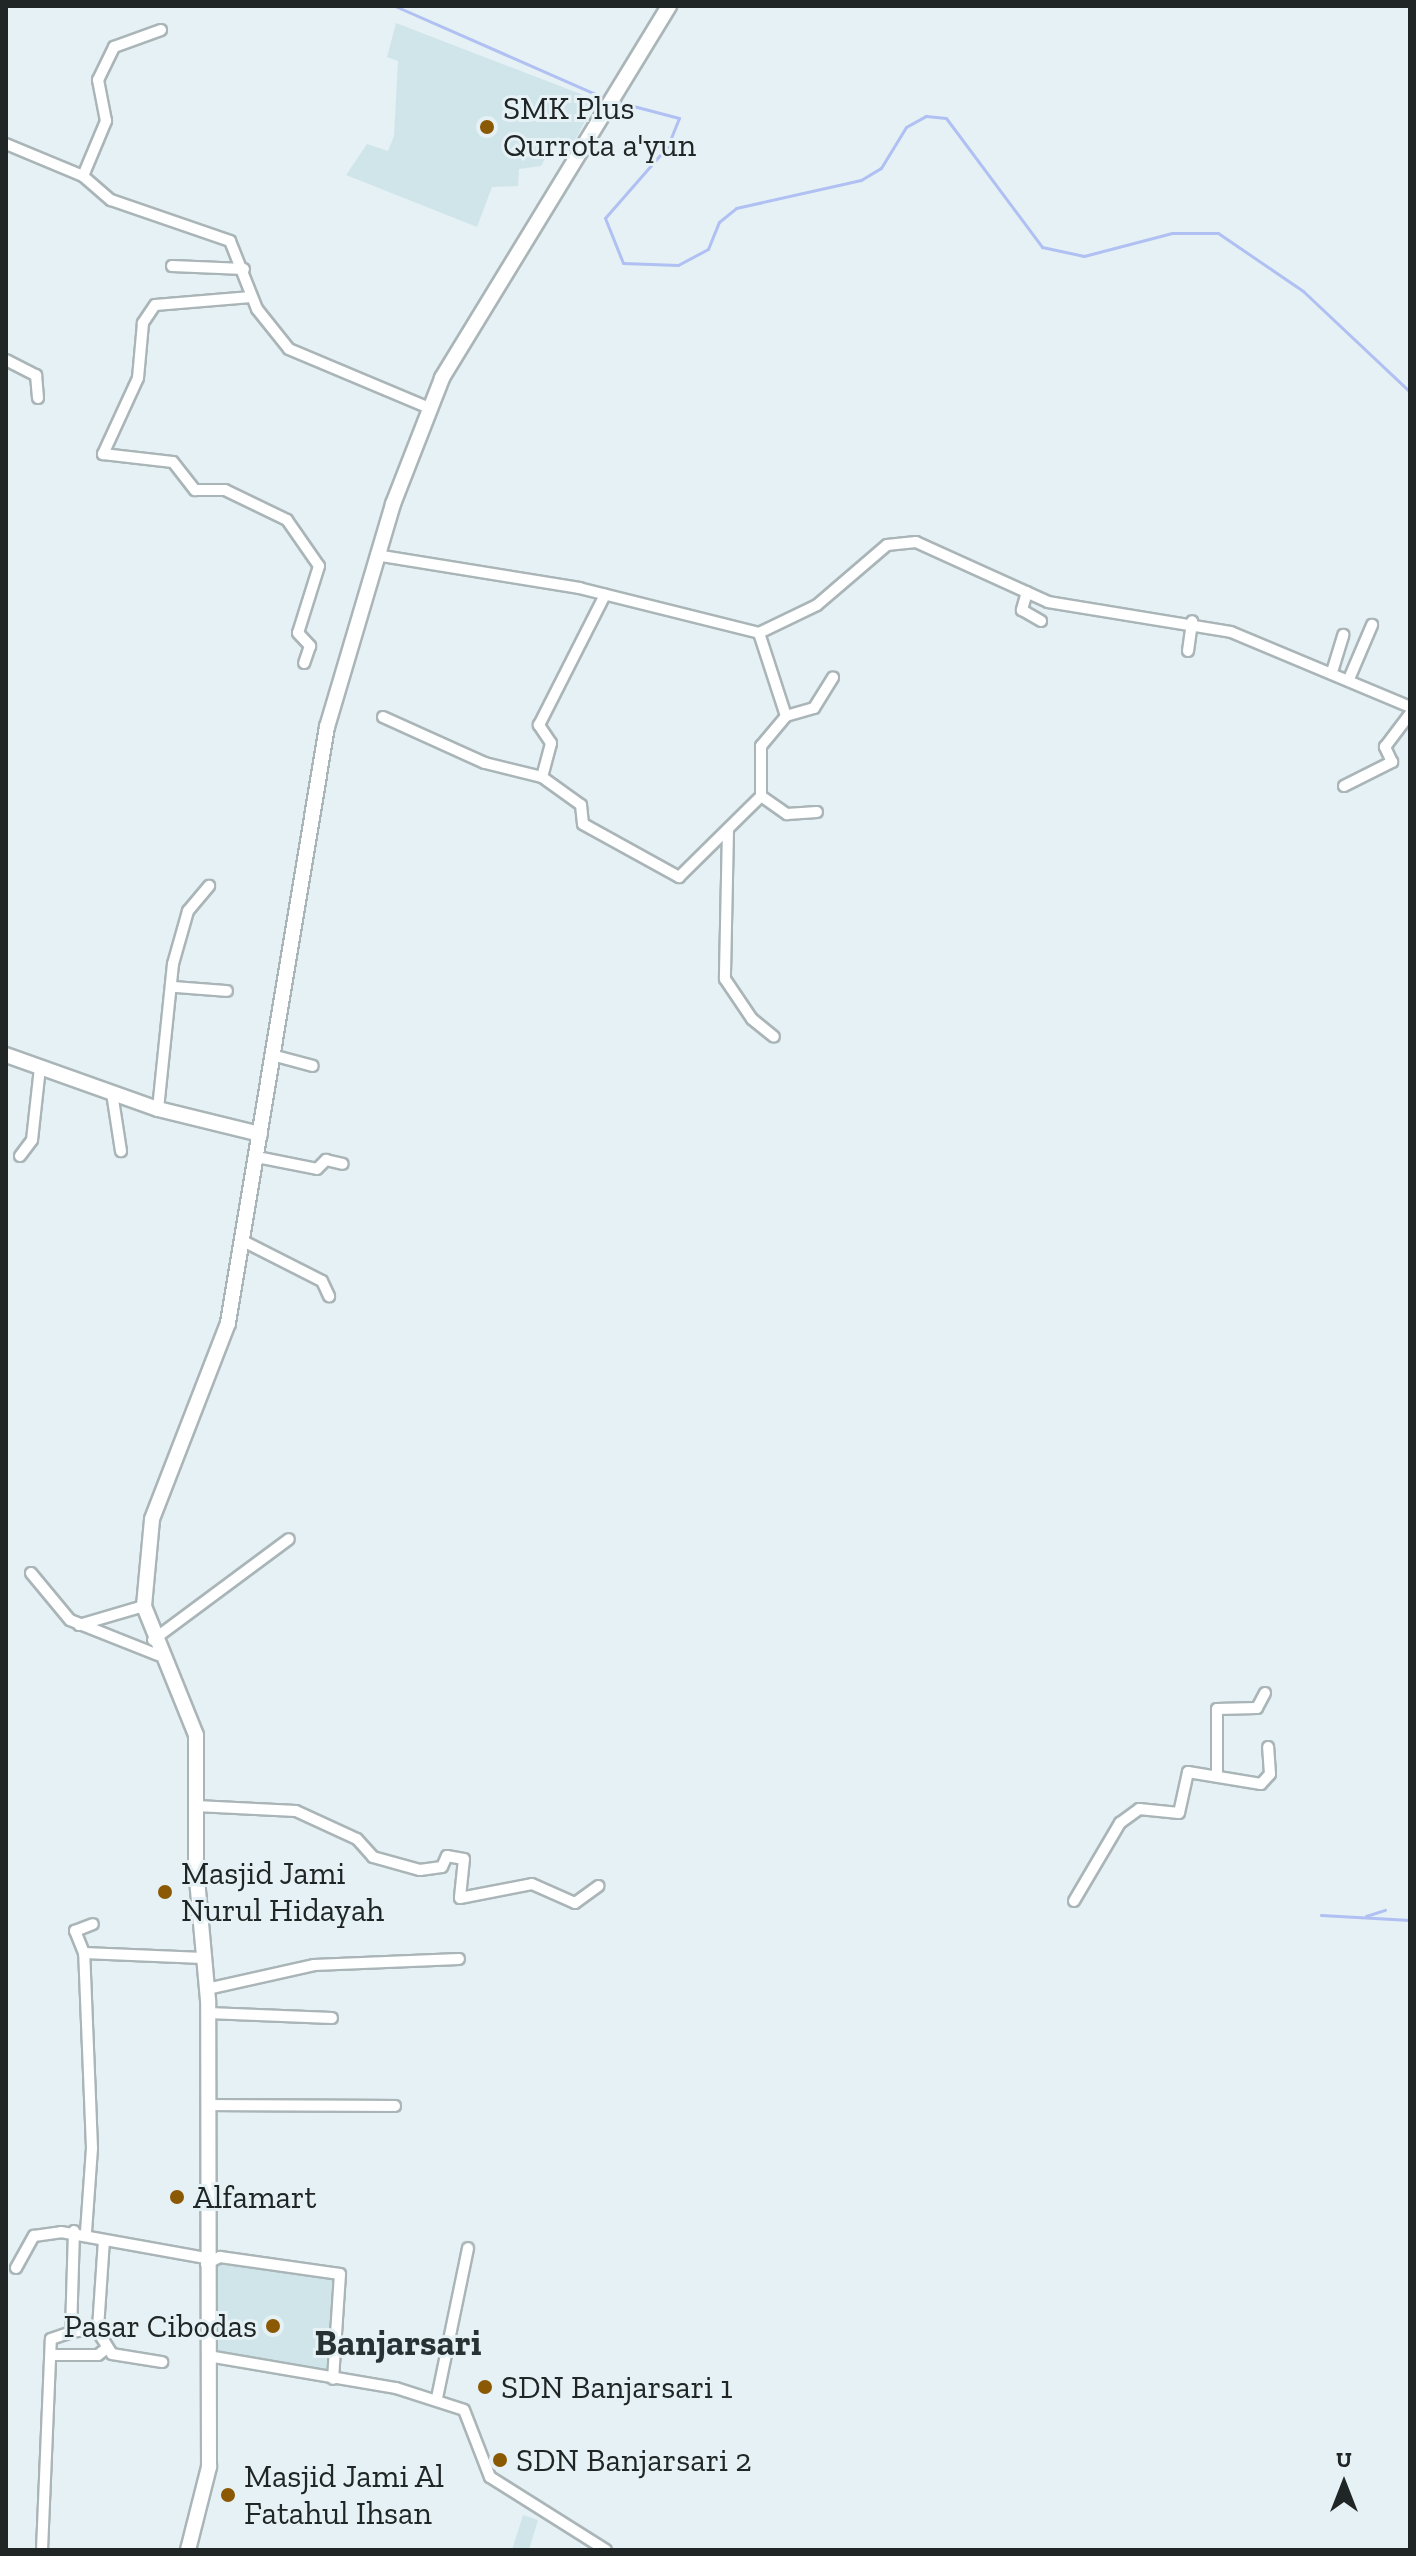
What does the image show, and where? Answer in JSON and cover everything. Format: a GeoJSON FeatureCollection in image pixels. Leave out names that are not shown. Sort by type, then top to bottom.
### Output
{"type":"FeatureCollection","features":[{"type":"Feature","properties":{"kind":"main road"},"geometry":{"type":"LineString","coordinates":[[188,2550],[209,2467],[206,2261],[208,2013],[196,1806],[196,1735],[156,1647],[144,1606],[152,1519],[225,1334],[247,1243],[272,1055],[327,727],[376,555],[427,407],[601,113],[669,6]]}},
{"type":"Feature","properties":{"kind":"main road"},"geometry":{"type":"LineString","coordinates":[[6,1055],[158,1109],[260,1134]]}},
{"type":"Feature","properties":{"kind":"street"},"geometry":{"type":"LineString","coordinates":[[83,176],[106,121],[98,80],[114,47],[161,30]]}},
{"type":"Feature","properties":{"kind":"street"},"geometry":{"type":"LineString","coordinates":[[6,145],[83,176],[111,200],[221,236],[235,247],[251,297],[289,349],[427,407]]}},
{"type":"Feature","properties":{"kind":"street"},"geometry":{"type":"LineString","coordinates":[[172,266],[244,269]]}},
{"type":"Feature","properties":{"kind":"street"},"geometry":{"type":"LineString","coordinates":[[251,297],[155,305],[143,323],[138,378],[103,454],[173,462],[195,490],[225,490],[287,520],[319,566],[298,633],[310,646],[304,663]]}},
{"type":"Feature","properties":{"kind":"street"},"geometry":{"type":"LineString","coordinates":[[6,360],[36,375],[38,398]]}},
{"type":"Feature","properties":{"kind":"street"},"geometry":{"type":"LineString","coordinates":[[376,555],[605,595],[759,633],[817,605],[887,545],[906,542],[1083,613],[1192,621],[1332,672],[1410,707]]}},
{"type":"Feature","properties":{"kind":"street"},"geometry":{"type":"LineString","coordinates":[[1027,592],[1022,610],[1041,621]]}},
{"type":"Feature","properties":{"kind":"street"},"geometry":{"type":"LineString","coordinates":[[542,777],[551,743],[539,725],[605,595]]}},
{"type":"Feature","properties":{"kind":"street"},"geometry":{"type":"LineString","coordinates":[[1188,651],[1192,621]]}},
{"type":"Feature","properties":{"kind":"street"},"geometry":{"type":"LineString","coordinates":[[1349,679],[1372,625]]}},
{"type":"Feature","properties":{"kind":"street"},"geometry":{"type":"LineString","coordinates":[[759,633],[786,716]]}},
{"type":"Feature","properties":{"kind":"street"},"geometry":{"type":"LineString","coordinates":[[1332,672],[1343,635]]}},
{"type":"Feature","properties":{"kind":"street"},"geometry":{"type":"LineString","coordinates":[[383,717],[485,763],[542,777],[581,805],[583,824],[671,876],[683,875],[761,796],[761,746],[786,716],[814,708],[833,677]]}},
{"type":"Feature","properties":{"kind":"street"},"geometry":{"type":"LineString","coordinates":[[1344,786],[1392,762],[1385,747],[1410,714]]}},
{"type":"Feature","properties":{"kind":"street"},"geometry":{"type":"LineString","coordinates":[[761,796],[787,814],[817,812]]}},
{"type":"Feature","properties":{"kind":"street"},"geometry":{"type":"LineString","coordinates":[[728,830],[725,979],[752,1019],[774,1037]]}},
{"type":"Feature","properties":{"kind":"street"},"geometry":{"type":"LineString","coordinates":[[158,1109],[186,917],[209,886]]}},
{"type":"Feature","properties":{"kind":"street"},"geometry":{"type":"LineString","coordinates":[[175,987],[227,991]]}},
{"type":"Feature","properties":{"kind":"street"},"geometry":{"type":"LineString","coordinates":[[272,1055],[313,1066]]}},
{"type":"Feature","properties":{"kind":"street"},"geometry":{"type":"LineString","coordinates":[[20,1156],[32,1140],[40,1067]]}},
{"type":"Feature","properties":{"kind":"street"},"geometry":{"type":"LineString","coordinates":[[112,1093],[121,1151]]}},
{"type":"Feature","properties":{"kind":"street"},"geometry":{"type":"LineString","coordinates":[[257,1157],[317,1169],[326,1160],[343,1164]]}},
{"type":"Feature","properties":{"kind":"street"},"geometry":{"type":"LineString","coordinates":[[247,1243],[319,1279],[329,1296]]}},
{"type":"Feature","properties":{"kind":"street"},"geometry":{"type":"LineString","coordinates":[[31,1573],[79,1625],[156,1647],[289,1539]]}},
{"type":"Feature","properties":{"kind":"street"},"geometry":{"type":"LineString","coordinates":[[79,1625],[144,1606]]}},
{"type":"Feature","properties":{"kind":"street"},"geometry":{"type":"LineString","coordinates":[[1217,1774],[1217,1709],[1257,1708],[1265,1693]]}},
{"type":"Feature","properties":{"kind":"street"},"geometry":{"type":"LineString","coordinates":[[1074,1901],[1120,1823],[1139,1809],[1179,1813],[1185,1773],[1217,1774],[1261,1784],[1270,1774],[1268,1747]]}},
{"type":"Feature","properties":{"kind":"street"},"geometry":{"type":"LineString","coordinates":[[196,1806],[296,1811],[357,1839],[373,1857],[420,1870],[442,1867],[447,1856],[464,1859],[460,1898],[532,1884],[575,1903],[598,1886]]}},
{"type":"Feature","properties":{"kind":"street"},"geometry":{"type":"LineString","coordinates":[[86,2232],[88,2106],[84,1953],[75,1931],[93,1924]]}},
{"type":"Feature","properties":{"kind":"street"},"geometry":{"type":"LineString","coordinates":[[84,1953],[203,1958]]}},
{"type":"Feature","properties":{"kind":"street"},"geometry":{"type":"LineString","coordinates":[[207,1989],[314,1965],[459,1959]]}},
{"type":"Feature","properties":{"kind":"street"},"geometry":{"type":"LineString","coordinates":[[208,2013],[332,2018]]}},
{"type":"Feature","properties":{"kind":"street"},"geometry":{"type":"LineString","coordinates":[[207,2105],[395,2106]]}},
{"type":"Feature","properties":{"kind":"street"},"geometry":{"type":"LineString","coordinates":[[16,2268],[36,2234],[74,2231],[86,2232],[104,2241],[206,2261],[220,2257],[340,2274],[333,2379]]}},
{"type":"Feature","properties":{"kind":"street"},"geometry":{"type":"LineString","coordinates":[[71,2332],[74,2231]]}},
{"type":"Feature","properties":{"kind":"street"},"geometry":{"type":"LineString","coordinates":[[104,2241],[97,2330],[107,2348],[162,2362]]}},
{"type":"Feature","properties":{"kind":"street"},"geometry":{"type":"LineString","coordinates":[[437,2398],[468,2248]]}},
{"type":"Feature","properties":{"kind":"street"},"geometry":{"type":"LineString","coordinates":[[42,2550],[52,2335],[97,2330]]}},
{"type":"Feature","properties":{"kind":"street"},"geometry":{"type":"LineString","coordinates":[[51,2355],[98,2355],[107,2348]]}},
{"type":"Feature","properties":{"kind":"street"},"geometry":{"type":"LineString","coordinates":[[208,2356],[437,2398],[471,2416],[490,2477],[606,2550]]}},
{"type":"Feature","properties":{"kind":"shaded area","name":"SMK Plus Qurrota a'yun"},"geometry":{"type":"Polygon","coordinates":[[[396,23],[596,100],[574,142],[557,137],[541,166],[519,169],[518,186],[492,187],[477,227],[346,175],[367,144],[388,151],[394,136],[398,61],[387,57],[396,23]]]}},
{"type":"Feature","properties":{"kind":"shaded area","name":"Pasar Cibodas"},"geometry":{"type":"Polygon","coordinates":[[[220,2258],[333,2275],[330,2375],[213,2353],[212,2264],[220,2258]]]}},
{"type":"Feature","properties":{"kind":"shaded area"},"geometry":{"type":"Polygon","coordinates":[[[523,2515],[538,2520],[529,2550],[512,2550],[523,2515]]]}},
{"type":"Feature","properties":{"kind":"waterway"},"geometry":{"type":"LineString","coordinates":[[125,6],[164,6]]}},
{"type":"Feature","properties":{"kind":"waterway"},"geometry":{"type":"LineString","coordinates":[[395,6],[607,99]]}},
{"type":"Feature","properties":{"kind":"waterway"},"geometry":{"type":"LineString","coordinates":[[618,102],[679,118],[667,147],[605,218],[623,263],[678,265],[708,249],[719,222],[736,208],[861,180],[881,168],[906,127],[926,116],[946,118],[1042,247],[1084,256],[1172,233],[1218,233],[1303,291],[1410,392]]}},
{"type":"Feature","properties":{"kind":"waterway"},"geometry":{"type":"LineString","coordinates":[[1366,1916],[1385,1910]]}},
{"type":"Feature","properties":{"kind":"waterway"},"geometry":{"type":"LineString","coordinates":[[1321,1915],[1410,1920]]}},
{"type":"Feature","properties":{"kind":"place","name":"SMK Plus Qurrota a'yun"},"geometry":{"type":"Point","coordinates":[487,127]}},
{"type":"Feature","properties":{"kind":"place","name":"Masjid Jami Nurul Hidayah"},"geometry":{"type":"Point","coordinates":[165,1892]}},
{"type":"Feature","properties":{"kind":"place","name":"Alfamart"},"geometry":{"type":"Point","coordinates":[177,2197]}},
{"type":"Feature","properties":{"kind":"place","name":"Pasar Cibodas"},"geometry":{"type":"Point","coordinates":[273,2326]}},
{"type":"Feature","properties":{"kind":"place","name":"SDN Banjarsari 1"},"geometry":{"type":"Point","coordinates":[485,2387]}},
{"type":"Feature","properties":{"kind":"place","name":"SDN Banjarsari 2"},"geometry":{"type":"Point","coordinates":[500,2460]}},
{"type":"Feature","properties":{"kind":"place","name":"Masjid Jami Al Fatahul Ihsan"},"geometry":{"type":"Point","coordinates":[228,2495]}},
{"type":"Feature","properties":{"kind":"district","name":"Banjarsari"},"geometry":{"type":"Point","coordinates":[398,2343]}}]}
